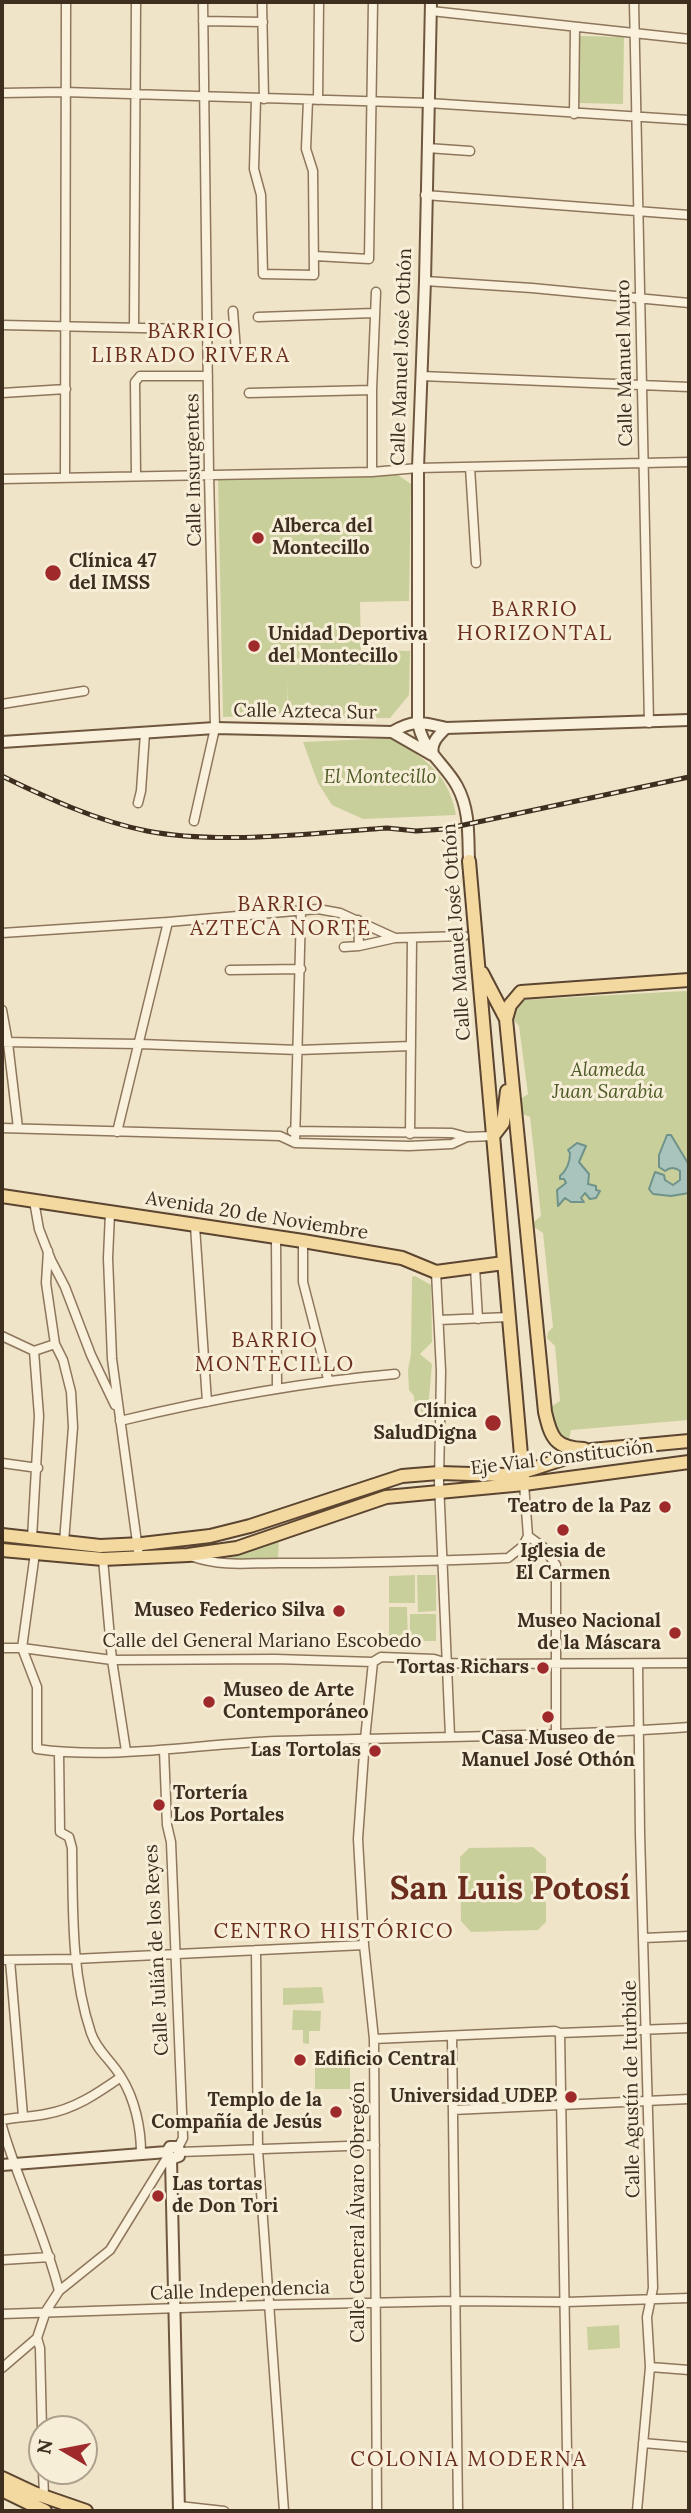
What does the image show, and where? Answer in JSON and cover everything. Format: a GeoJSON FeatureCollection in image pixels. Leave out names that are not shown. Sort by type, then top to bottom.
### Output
{"type":"FeatureCollection","features":[{"type":"Feature","properties":{"kind":"main road","name":"Calle Manuel José Othón"},"geometry":{"type":"LineString","coordinates":[[469,861],[524,1478]]}},
{"type":"Feature","properties":{"kind":"main road"},"geometry":{"type":"LineString","coordinates":[[478,959],[483,977],[506,1018]]}},
{"type":"Feature","properties":{"kind":"main road"},"geometry":{"type":"LineString","coordinates":[[591,1450],[557,1443],[547,1422],[506,1018],[510,1005],[521,992],[689,980]]}},
{"type":"Feature","properties":{"kind":"main road"},"geometry":{"type":"LineString","coordinates":[[620,985],[633,989],[689,989]]}},
{"type":"Feature","properties":{"kind":"main road"},"geometry":{"type":"LineString","coordinates":[[493,1136],[503,1123],[507,1100],[508,1046]]}},
{"type":"Feature","properties":{"kind":"main road","name":"Avenida 20 de Noviembre"},"geometry":{"type":"LineString","coordinates":[[2,1196],[402,1258],[436,1272],[504,1263]]}},
{"type":"Feature","properties":{"kind":"main road"},"geometry":{"type":"LineString","coordinates":[[516,1388],[523,1402],[529,1455],[543,1461],[566,1456]]}},
{"type":"Feature","properties":{"kind":"main road","name":"Eje Vial Constitución"},"geometry":{"type":"LineString","coordinates":[[138,1551],[250,1526],[402,1476],[439,1473],[524,1478],[566,1456],[591,1450],[689,1441]]}},
{"type":"Feature","properties":{"kind":"main road","name":"Eje Vial Constitución"},"geometry":{"type":"LineString","coordinates":[[138,1551],[188,1555],[237,1548],[386,1497],[524,1478],[689,1462]]}},
{"type":"Feature","properties":{"kind":"main road"},"geometry":{"type":"LineString","coordinates":[[2,1535],[138,1551]]}},
{"type":"Feature","properties":{"kind":"main road"},"geometry":{"type":"LineString","coordinates":[[2,1550],[103,1559],[138,1551]]}},
{"type":"Feature","properties":{"kind":"main road"},"geometry":{"type":"LineString","coordinates":[[2,2478],[86,2511]]}},
{"type":"Feature","properties":{"kind":"main road"},"geometry":{"type":"LineString","coordinates":[[2,2490],[46,2511]]}},
{"type":"Feature","properties":{"kind":"street"},"geometry":{"type":"LineString","coordinates":[[65,477],[66,2]]}},
{"type":"Feature","properties":{"kind":"street"},"geometry":{"type":"LineString","coordinates":[[134,327],[136,2]]}},
{"type":"Feature","properties":{"kind":"street","name":"Calle Insurgentes"},"geometry":{"type":"LineString","coordinates":[[194,821],[215,728],[202,96],[203,2]]}},
{"type":"Feature","properties":{"kind":"street"},"geometry":{"type":"LineString","coordinates":[[262,2],[264,22],[254,169],[261,195],[263,274],[314,275],[313,171],[306,149],[308,100]]}},
{"type":"Feature","properties":{"kind":"street"},"geometry":{"type":"LineString","coordinates":[[318,100],[319,2]]}},
{"type":"Feature","properties":{"kind":"street"},"geometry":{"type":"LineString","coordinates":[[315,256],[369,259],[373,2]]}},
{"type":"Feature","properties":{"kind":"street","name":"Calle Manuel Muro"},"geometry":{"type":"LineString","coordinates":[[634,2],[649,723]]}},
{"type":"Feature","properties":{"kind":"street"},"geometry":{"type":"LineString","coordinates":[[430,6],[575,27],[689,39]]}},
{"type":"Feature","properties":{"kind":"street","name":"Calle Manuel José Othón"},"geometry":{"type":"LineString","coordinates":[[430,6],[425,281],[418,468],[418,721],[419,729],[434,757],[456,784],[467,808],[469,861]]}},
{"type":"Feature","properties":{"kind":"street"},"geometry":{"type":"LineString","coordinates":[[203,21],[264,22]]}},
{"type":"Feature","properties":{"kind":"street"},"geometry":{"type":"LineString","coordinates":[[574,114],[575,27]]}},
{"type":"Feature","properties":{"kind":"street"},"geometry":{"type":"LineString","coordinates":[[2,93],[64,92],[428,103],[689,120]]}},
{"type":"Feature","properties":{"kind":"street"},"geometry":{"type":"LineString","coordinates":[[426,148],[470,151]]}},
{"type":"Feature","properties":{"kind":"street"},"geometry":{"type":"LineString","coordinates":[[425,195],[689,215]]}},
{"type":"Feature","properties":{"kind":"street"},"geometry":{"type":"LineString","coordinates":[[425,281],[689,303]]}},
{"type":"Feature","properties":{"kind":"street"},"geometry":{"type":"LineString","coordinates":[[372,472],[376,292]]}},
{"type":"Feature","properties":{"kind":"street"},"geometry":{"type":"LineString","coordinates":[[233,311],[236,351]]}},
{"type":"Feature","properties":{"kind":"street"},"geometry":{"type":"LineString","coordinates":[[258,317],[374,313]]}},
{"type":"Feature","properties":{"kind":"street"},"geometry":{"type":"LineString","coordinates":[[2,325],[67,324],[234,330]]}},
{"type":"Feature","properties":{"kind":"street"},"geometry":{"type":"LineString","coordinates":[[136,476],[135,382],[140,376],[208,376]]}},
{"type":"Feature","properties":{"kind":"street"},"geometry":{"type":"LineString","coordinates":[[421,376],[689,387]]}},
{"type":"Feature","properties":{"kind":"street"},"geometry":{"type":"LineString","coordinates":[[2,393],[65,389]]}},
{"type":"Feature","properties":{"kind":"street"},"geometry":{"type":"LineString","coordinates":[[249,393],[372,390]]}},
{"type":"Feature","properties":{"kind":"street"},"geometry":{"type":"LineString","coordinates":[[2,479],[372,472],[418,468],[689,462]]}},
{"type":"Feature","properties":{"kind":"street"},"geometry":{"type":"LineString","coordinates":[[470,467],[477,563]]}},
{"type":"Feature","properties":{"kind":"street"},"geometry":{"type":"LineString","coordinates":[[2,704],[84,691]]}},
{"type":"Feature","properties":{"kind":"street"},"geometry":{"type":"LineString","coordinates":[[418,721],[446,728],[689,720]]}},
{"type":"Feature","properties":{"kind":"street","name":"Calle Azteca Sur"},"geometry":{"type":"LineString","coordinates":[[2,743],[215,728],[392,732],[407,723],[418,721]]}},
{"type":"Feature","properties":{"kind":"street"},"geometry":{"type":"LineString","coordinates":[[434,757],[432,749],[436,738],[446,728]]}},
{"type":"Feature","properties":{"kind":"street"},"geometry":{"type":"LineString","coordinates":[[392,732],[434,757]]}},
{"type":"Feature","properties":{"kind":"street"},"geometry":{"type":"LineString","coordinates":[[138,803],[145,733]]}},
{"type":"Feature","properties":{"kind":"street"},"geometry":{"type":"LineString","coordinates":[[295,1143],[301,910]]}},
{"type":"Feature","properties":{"kind":"street"},"geometry":{"type":"LineString","coordinates":[[2,933],[301,910],[328,911],[358,920],[395,938]]}},
{"type":"Feature","properties":{"kind":"street"},"geometry":{"type":"LineString","coordinates":[[358,920],[359,946]]}},
{"type":"Feature","properties":{"kind":"street"},"geometry":{"type":"LineString","coordinates":[[117,1132],[168,922]]}},
{"type":"Feature","properties":{"kind":"street"},"geometry":{"type":"LineString","coordinates":[[344,947],[395,938],[464,936]]}},
{"type":"Feature","properties":{"kind":"street"},"geometry":{"type":"LineString","coordinates":[[410,1134],[412,938]]}},
{"type":"Feature","properties":{"kind":"street"},"geometry":{"type":"LineString","coordinates":[[230,970],[301,969]]}},
{"type":"Feature","properties":{"kind":"street"},"geometry":{"type":"LineString","coordinates":[[2,1010],[18,1128]]}},
{"type":"Feature","properties":{"kind":"street"},"geometry":{"type":"LineString","coordinates":[[5,1043],[139,1044],[299,1050],[411,1046]]}},
{"type":"Feature","properties":{"kind":"street"},"geometry":{"type":"LineString","coordinates":[[2,1128],[280,1136],[295,1130],[493,1136]]}},
{"type":"Feature","properties":{"kind":"street"},"geometry":{"type":"LineString","coordinates":[[280,1136],[295,1143],[409,1146],[452,1144],[467,1137]]}},
{"type":"Feature","properties":{"kind":"street"},"geometry":{"type":"LineString","coordinates":[[34,1201],[39,1229],[119,1417]]}},
{"type":"Feature","properties":{"kind":"street"},"geometry":{"type":"LineString","coordinates":[[110,1213],[108,1258],[111,1359],[138,1551]]}},
{"type":"Feature","properties":{"kind":"street"},"geometry":{"type":"LineString","coordinates":[[195,1226],[208,1402]]}},
{"type":"Feature","properties":{"kind":"street"},"geometry":{"type":"LineString","coordinates":[[276,1238],[277,1388]]}},
{"type":"Feature","properties":{"kind":"street"},"geometry":{"type":"LineString","coordinates":[[303,1241],[303,1282],[328,1380]]}},
{"type":"Feature","properties":{"kind":"street"},"geometry":{"type":"LineString","coordinates":[[48,1251],[46,1283],[55,1344],[63,1360],[71,1392],[73,1427],[64,1542]]}},
{"type":"Feature","properties":{"kind":"street"},"geometry":{"type":"LineString","coordinates":[[475,1267],[478,1319]]}},
{"type":"Feature","properties":{"kind":"street"},"geometry":{"type":"LineString","coordinates":[[436,1272],[439,1320],[439,1491],[450,1736]]}},
{"type":"Feature","properties":{"kind":"street"},"geometry":{"type":"LineString","coordinates":[[439,1320],[509,1317]]}},
{"type":"Feature","properties":{"kind":"street"},"geometry":{"type":"LineString","coordinates":[[2,1336],[34,1352],[55,1344]]}},
{"type":"Feature","properties":{"kind":"street"},"geometry":{"type":"LineString","coordinates":[[32,1538],[39,1416],[34,1352]]}},
{"type":"Feature","properties":{"kind":"street"},"geometry":{"type":"LineString","coordinates":[[119,1417],[328,1380],[395,1374]]}},
{"type":"Feature","properties":{"kind":"street"},"geometry":{"type":"LineString","coordinates":[[2,1463],[38,1468]]}},
{"type":"Feature","properties":{"kind":"street","name":"Calle Manuel José Othón"},"geometry":{"type":"LineString","coordinates":[[524,1478],[528,1536]]}},
{"type":"Feature","properties":{"kind":"street"},"geometry":{"type":"LineString","coordinates":[[188,1555],[215,1564],[248,1565],[508,1558],[523,1546],[528,1536],[543,1547],[556,1566],[556,1734]]}},
{"type":"Feature","properties":{"kind":"street"},"geometry":{"type":"LineString","coordinates":[[35,1553],[22,1648],[37,1687],[37,1749],[59,1752],[126,1751],[250,1742],[556,1734],[689,1727]]}},
{"type":"Feature","properties":{"kind":"street"},"geometry":{"type":"LineString","coordinates":[[103,1559],[112,1660],[126,1751]]}},
{"type":"Feature","properties":{"kind":"street","name":"Calle del General Mariano Escobedo"},"geometry":{"type":"LineString","coordinates":[[2,1648],[22,1648],[112,1660],[275,1659],[373,1662],[381,1657],[434,1659],[447,1663],[689,1663]]}},
{"type":"Feature","properties":{"kind":"street","name":"Calle General Álvaro Obregón"},"geometry":{"type":"LineString","coordinates":[[373,1662],[358,1839],[373,2039],[377,2511]]}},
{"type":"Feature","properties":{"kind":"street","name":"Calle Agustín de Iturbide"},"geometry":{"type":"LineString","coordinates":[[638,2511],[650,2367],[647,2317],[653,2288],[638,1731],[639,1664]]}},
{"type":"Feature","properties":{"kind":"street","name":"Calle Julián de los Reyes"},"geometry":{"type":"LineString","coordinates":[[164,1749],[164,1793],[171,1842],[183,2138],[173,2153],[179,2509]]}},
{"type":"Feature","properties":{"kind":"street"},"geometry":{"type":"LineString","coordinates":[[59,1752],[60,1832],[69,1837],[72,1848],[74,1959],[95,2043],[121,2077],[135,2109],[141,2137],[141,2153]]}},
{"type":"Feature","properties":{"kind":"street"},"geometry":{"type":"LineString","coordinates":[[644,1938],[689,1936]]}},
{"type":"Feature","properties":{"kind":"street"},"geometry":{"type":"LineString","coordinates":[[23,2116],[6,1960],[364,1945]]}},
{"type":"Feature","properties":{"kind":"street"},"geometry":{"type":"LineString","coordinates":[[257,1950],[258,2150],[284,2511]]}},
{"type":"Feature","properties":{"kind":"street"},"geometry":{"type":"LineString","coordinates":[[373,2039],[689,2028]]}},
{"type":"Feature","properties":{"kind":"street"},"geometry":{"type":"LineString","coordinates":[[560,2033],[568,2511]]}},
{"type":"Feature","properties":{"kind":"street"},"geometry":{"type":"LineString","coordinates":[[452,2036],[458,2511]]}},
{"type":"Feature","properties":{"kind":"street"},"geometry":{"type":"LineString","coordinates":[[2,2120],[66,2109],[89,2099],[121,2077]]}},
{"type":"Feature","properties":{"kind":"street"},"geometry":{"type":"LineString","coordinates":[[453,2110],[689,2099]]}},
{"type":"Feature","properties":{"kind":"street"},"geometry":{"type":"LineString","coordinates":[[2,2126],[7,2165],[50,2257],[58,2291]]}},
{"type":"Feature","properties":{"kind":"street"},"geometry":{"type":"LineString","coordinates":[[7,2165],[141,2153],[374,2145]]}},
{"type":"Feature","properties":{"kind":"street"},"geometry":{"type":"LineString","coordinates":[[2,2368],[37,2338],[46,2311],[58,2291],[110,2250],[173,2153]]}},
{"type":"Feature","properties":{"kind":"street"},"geometry":{"type":"LineString","coordinates":[[2,2260],[50,2257]]}},
{"type":"Feature","properties":{"kind":"street","name":"Calle Independencia"},"geometry":{"type":"LineString","coordinates":[[2,2314],[269,2305],[689,2298]]}},
{"type":"Feature","properties":{"kind":"street"},"geometry":{"type":"LineString","coordinates":[[37,2338],[40,2348],[42,2415]]}},
{"type":"Feature","properties":{"kind":"street"},"geometry":{"type":"LineString","coordinates":[[650,2367],[689,2370]]}},
{"type":"Feature","properties":{"kind":"street"},"geometry":{"type":"LineString","coordinates":[[643,2443],[689,2447]]}},
{"type":"Feature","properties":{"kind":"street"},"geometry":{"type":"LineString","coordinates":[[39,2494],[41,2485]]}},
{"type":"Feature","properties":{"kind":"street"},"geometry":{"type":"LineString","coordinates":[[179,2509],[224,2511]]}},
{"type":"Feature","properties":{"kind":"green space"},"geometry":{"type":"Polygon","coordinates":[[[580,36],[624,37],[623,104],[579,103],[580,36]]]}},
{"type":"Feature","properties":{"kind":"green space"},"geometry":{"type":"Polygon","coordinates":[[[398,475],[411,484],[409,601],[360,602],[361,650],[410,651],[409,695],[390,718],[288,718],[287,680],[287,715],[223,717],[218,478],[398,475]]]}},
{"type":"Feature","properties":{"kind":"green space","name":"El Montecillo"},"geometry":{"type":"Polygon","coordinates":[[[394,738],[426,761],[442,779],[453,801],[456,815],[363,819],[332,805],[318,783],[303,742],[394,738]]]}},
{"type":"Feature","properties":{"kind":"green space","name":"Alameda Juan Sarabia"},"geometry":{"type":"Polygon","coordinates":[[[689,992],[689,1420],[571,1430],[569,1439],[558,1430],[552,1406],[560,1401],[555,1346],[547,1338],[553,1327],[543,1233],[534,1227],[534,1222],[541,1216],[530,1117],[520,1109],[522,1098],[528,1094],[519,1026],[513,1019],[515,1006],[522,1000],[689,992]]]}},
{"type":"Feature","properties":{"kind":"green space"},"geometry":{"type":"Polygon","coordinates":[[[412,1277],[431,1285],[432,1342],[420,1354],[432,1364],[429,1398],[433,1401],[434,1416],[416,1420],[414,1396],[409,1390],[408,1370],[411,1354],[412,1277]]]}},
{"type":"Feature","properties":{"kind":"green space"},"geometry":{"type":"Polygon","coordinates":[[[279,1538],[278,1559],[228,1560],[228,1558],[279,1538]]]}},
{"type":"Feature","properties":{"kind":"green space"},"geometry":{"type":"Polygon","coordinates":[[[415,1575],[415,1603],[389,1603],[389,1576],[415,1575]]]}},
{"type":"Feature","properties":{"kind":"green space"},"geometry":{"type":"Polygon","coordinates":[[[417,1575],[436,1575],[436,1611],[418,1612],[417,1575]]]}},
{"type":"Feature","properties":{"kind":"green space"},"geometry":{"type":"Polygon","coordinates":[[[389,1607],[407,1607],[408,1643],[389,1643],[389,1607]]]}},
{"type":"Feature","properties":{"kind":"green space"},"geometry":{"type":"Polygon","coordinates":[[[410,1614],[436,1614],[436,1641],[410,1641],[410,1614]]]}},
{"type":"Feature","properties":{"kind":"green space"},"geometry":{"type":"Polygon","coordinates":[[[533,1847],[546,1858],[546,1922],[538,1930],[471,1932],[461,1921],[460,1857],[469,1848],[533,1847]]]}},
{"type":"Feature","properties":{"kind":"green space"},"geometry":{"type":"Polygon","coordinates":[[[322,1987],[324,2003],[283,2005],[283,1988],[322,1987]]]}},
{"type":"Feature","properties":{"kind":"green space"},"geometry":{"type":"Polygon","coordinates":[[[293,2010],[321,2011],[320,2031],[309,2031],[309,2044],[303,2043],[303,2030],[292,2030],[293,2010]]]}},
{"type":"Feature","properties":{"kind":"green space"},"geometry":{"type":"Polygon","coordinates":[[[315,2054],[350,2054],[350,2089],[315,2089],[315,2054]]]}},
{"type":"Feature","properties":{"kind":"green space"},"geometry":{"type":"Polygon","coordinates":[[[619,2325],[620,2348],[588,2350],[587,2327],[619,2325]]]}},
{"type":"Feature","properties":{"kind":"water"},"geometry":{"type":"Polygon","coordinates":[[[667,1135],[671,1135],[689,1165],[689,1193],[671,1196],[653,1194],[649,1189],[655,1172],[664,1175],[665,1180],[673,1185],[680,1180],[680,1171],[672,1168],[665,1171],[659,1167],[659,1155],[667,1135]]]}},
{"type":"Feature","properties":{"kind":"water"},"geometry":{"type":"Polygon","coordinates":[[[577,1143],[586,1146],[579,1162],[589,1174],[588,1184],[596,1186],[596,1190],[600,1191],[596,1198],[590,1199],[585,1193],[581,1198],[584,1202],[571,1202],[565,1198],[558,1206],[557,1190],[566,1183],[560,1176],[569,1163],[568,1150],[577,1143]]]}},
{"type":"Feature","properties":{"kind":"railway"},"geometry":{"type":"LineString","coordinates":[[2,776],[73,808],[128,827],[175,835],[236,838],[387,828],[416,831],[445,829],[689,777]]}},
{"type":"Feature","properties":{"kind":"place","name":"Alberca del Montecillo"},"geometry":{"type":"Point","coordinates":[258,538]}},
{"type":"Feature","properties":{"kind":"place","name":"Clínica 47 del IMSS"},"geometry":{"type":"Point","coordinates":[53,573]}},
{"type":"Feature","properties":{"kind":"place","name":"Unidad Deportiva del Montecillo"},"geometry":{"type":"Point","coordinates":[254,646]}},
{"type":"Feature","properties":{"kind":"place","name":"Clínica SaludDigna"},"geometry":{"type":"Point","coordinates":[493,1423]}},
{"type":"Feature","properties":{"kind":"place","name":"Teatro de la Paz"},"geometry":{"type":"Point","coordinates":[665,1507]}},
{"type":"Feature","properties":{"kind":"place","name":"Iglesia de El Carmen"},"geometry":{"type":"Point","coordinates":[563,1530]}},
{"type":"Feature","properties":{"kind":"place","name":"Museo Federico Silva"},"geometry":{"type":"Point","coordinates":[339,1611]}},
{"type":"Feature","properties":{"kind":"place","name":"Museo Nacional de la Máscara"},"geometry":{"type":"Point","coordinates":[675,1633]}},
{"type":"Feature","properties":{"kind":"place","name":"Tortas Richars"},"geometry":{"type":"Point","coordinates":[543,1668]}},
{"type":"Feature","properties":{"kind":"place","name":"Museo de Arte Contemporáneo"},"geometry":{"type":"Point","coordinates":[209,1702]}},
{"type":"Feature","properties":{"kind":"place","name":"Casa Museo de Manuel José Othón"},"geometry":{"type":"Point","coordinates":[548,1717]}},
{"type":"Feature","properties":{"kind":"place","name":"Las Tortolas"},"geometry":{"type":"Point","coordinates":[375,1751]}},
{"type":"Feature","properties":{"kind":"place","name":"Tortería Los Portales"},"geometry":{"type":"Point","coordinates":[159,1805]}},
{"type":"Feature","properties":{"kind":"place","name":"Edificio Central"},"geometry":{"type":"Point","coordinates":[300,2060]}},
{"type":"Feature","properties":{"kind":"place","name":"Universidad UDEP"},"geometry":{"type":"Point","coordinates":[571,2097]}},
{"type":"Feature","properties":{"kind":"place","name":"Templo de la Compañía de Jesús"},"geometry":{"type":"Point","coordinates":[336,2112]}},
{"type":"Feature","properties":{"kind":"place","name":"Las tortas de Don Tori"},"geometry":{"type":"Point","coordinates":[158,2196]}},
{"type":"Feature","properties":{"kind":"district","name":"BARRIO LIBRADO RIVERA"},"geometry":{"type":"Point","coordinates":[191,344]}},
{"type":"Feature","properties":{"kind":"district","name":"BARRIO HORIZONTAL"},"geometry":{"type":"Point","coordinates":[535,622]}},
{"type":"Feature","properties":{"kind":"district","name":"BARRIO AZTECA NORTE"},"geometry":{"type":"Point","coordinates":[281,917]}},
{"type":"Feature","properties":{"kind":"district","name":"BARRIO MONTECILLO"},"geometry":{"type":"Point","coordinates":[275,1353]}},
{"type":"Feature","properties":{"kind":"district","name":"San Luis Potosí"},"geometry":{"type":"Point","coordinates":[510,1890]}},
{"type":"Feature","properties":{"kind":"district","name":"CENTRO HISTÓRICO"},"geometry":{"type":"Point","coordinates":[334,1932]}},
{"type":"Feature","properties":{"kind":"district","name":"COLONIA MODERNA"},"geometry":{"type":"Point","coordinates":[469,2460]}}]}
